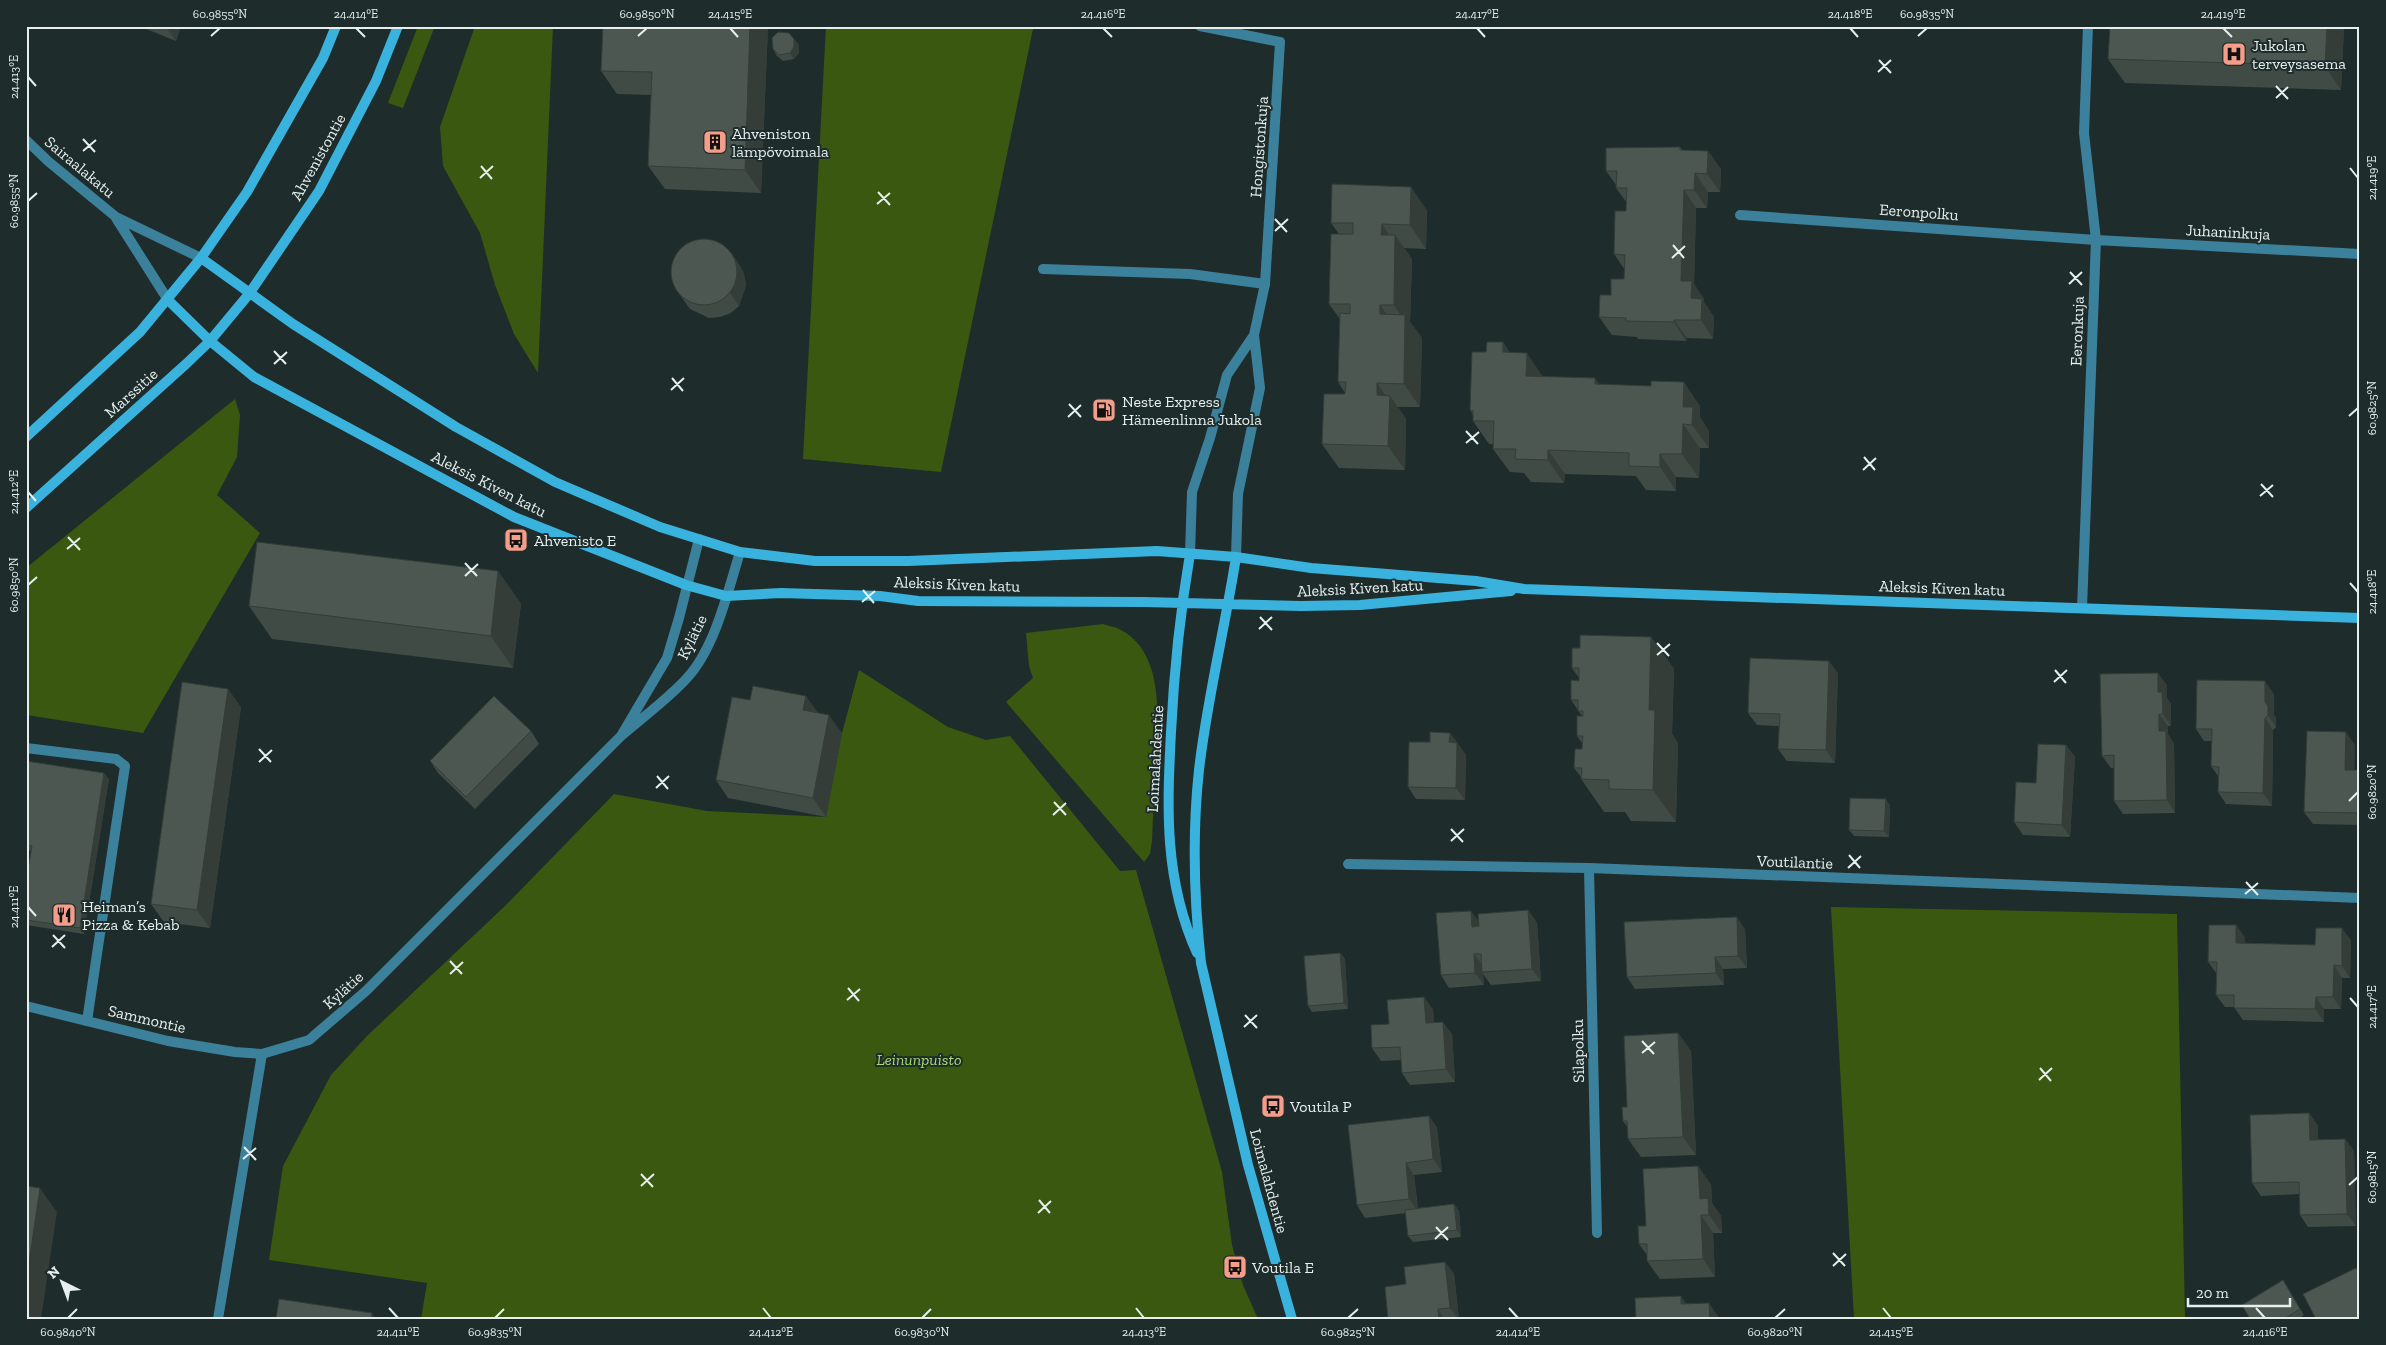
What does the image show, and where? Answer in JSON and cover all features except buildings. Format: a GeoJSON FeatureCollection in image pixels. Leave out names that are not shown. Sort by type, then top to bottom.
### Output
{"type":"FeatureCollection","features":[{"type":"Feature","properties":{"kind":"main road"},"geometry":{"type":"LineString","coordinates":[[26,437],[140,332],[201,258],[247,192],[324,58],[336,26]]}},
{"type":"Feature","properties":{"kind":"main road","name":"Ahvenistontie"},"geometry":{"type":"LineString","coordinates":[[249,294],[319,191],[376,80],[398,26]]}},
{"type":"Feature","properties":{"kind":"main road","name":"Aleksis Kiven katu"},"geometry":{"type":"LineString","coordinates":[[201,258],[293,324],[456,426],[555,482],[660,527],[740,552],[815,561],[917,560],[1148,551],[1236,557],[1310,568],[1476,581],[1524,589],[2360,618]]}},
{"type":"Feature","properties":{"kind":"main road","name":"Marssitie"},"geometry":{"type":"LineString","coordinates":[[26,508],[210,341],[249,294]]}},
{"type":"Feature","properties":{"kind":"main road","name":"Aleksis Kiven katu"},"geometry":{"type":"LineString","coordinates":[[168,300],[210,341],[254,377],[514,517],[686,585],[726,596],[781,593],[880,596],[918,601],[1228,606],[1360,605],[1524,589]]}},
{"type":"Feature","properties":{"kind":"main road","name":"Loimalahdentie"},"geometry":{"type":"LineString","coordinates":[[1190,554],[1182,604],[1173,695],[1167,826],[1177,894],[1190,939],[1201,963]]}},
{"type":"Feature","properties":{"kind":"main road","name":"Loimalahdentie"},"geometry":{"type":"LineString","coordinates":[[1236,557],[1204,732],[1195,819],[1195,867],[1201,963],[1248,1165],[1292,1319]]}},
{"type":"Feature","properties":{"kind":"street","name":"Hongistonkuja"},"geometry":{"type":"LineString","coordinates":[[1200,26],[1280,42],[1265,284],[1254,335],[1260,388],[1238,494],[1236,557]]}},
{"type":"Feature","properties":{"kind":"street","name":"Eeronkuja"},"geometry":{"type":"LineString","coordinates":[[2082,608],[2096,240],[2084,133],[2088,26]]}},
{"type":"Feature","properties":{"kind":"street","name":"Sairaalakatu"},"geometry":{"type":"LineString","coordinates":[[26,140],[49,162],[116,217]]}},
{"type":"Feature","properties":{"kind":"street","name":"Eeronpolku"},"geometry":{"type":"LineString","coordinates":[[1740,215],[2096,240]]}},
{"type":"Feature","properties":{"kind":"street"},"geometry":{"type":"LineString","coordinates":[[116,217],[201,258]]}},
{"type":"Feature","properties":{"kind":"street"},"geometry":{"type":"LineString","coordinates":[[116,217],[168,300]]}},
{"type":"Feature","properties":{"kind":"street","name":"Juhaninkuja"},"geometry":{"type":"LineString","coordinates":[[2096,240],[2360,254]]}},
{"type":"Feature","properties":{"kind":"street"},"geometry":{"type":"LineString","coordinates":[[1043,269],[1190,274],[1265,284]]}},
{"type":"Feature","properties":{"kind":"street","name":"Hongistonkuja"},"geometry":{"type":"LineString","coordinates":[[1190,554],[1192,492],[1210,438],[1227,375],[1254,335]]}},
{"type":"Feature","properties":{"kind":"street","name":"Kylätie"},"geometry":{"type":"LineString","coordinates":[[621,736],[666,658],[679,618],[698,539]]}},
{"type":"Feature","properties":{"kind":"street","name":"Kylätie"},"geometry":{"type":"LineString","coordinates":[[262,1054],[309,1040],[366,991],[621,736],[688,678],[710,641],[740,552]]}},
{"type":"Feature","properties":{"kind":"street"},"geometry":{"type":"LineString","coordinates":[[26,748],[116,759],[125,766],[86,1021]]}},
{"type":"Feature","properties":{"kind":"street","name":"Voutilantie"},"geometry":{"type":"LineString","coordinates":[[1348,864],[1589,868],[2360,898]]}},
{"type":"Feature","properties":{"kind":"street","name":"Silapolku"},"geometry":{"type":"LineString","coordinates":[[1589,868],[1596,1233]]}},
{"type":"Feature","properties":{"kind":"street","name":"Sammontie"},"geometry":{"type":"LineString","coordinates":[[26,1006],[168,1041],[235,1052],[262,1054]]}},
{"type":"Feature","properties":{"kind":"street"},"geometry":{"type":"LineString","coordinates":[[218,1319],[262,1054]]}},
{"type":"Feature","properties":{"kind":"green space"},"geometry":{"type":"Polygon","coordinates":[[[418,26],[435,26],[403,108],[388,103],[418,26]]]}},
{"type":"Feature","properties":{"kind":"green space"},"geometry":{"type":"Polygon","coordinates":[[[475,26],[553,26],[538,373],[514,334],[495,285],[480,233],[443,166],[440,127],[475,26]]]}},
{"type":"Feature","properties":{"kind":"green space"},"geometry":{"type":"Polygon","coordinates":[[[826,26],[1029,26],[1033,29],[941,472],[803,459],[826,26]]]}},
{"type":"Feature","properties":{"kind":"green space"},"geometry":{"type":"Polygon","coordinates":[[[235,399],[240,415],[237,457],[217,495],[260,533],[143,733],[26,715],[26,568],[235,399]]]}},
{"type":"Feature","properties":{"kind":"green space"},"geometry":{"type":"Polygon","coordinates":[[[1103,624],[1119,629],[1135,640],[1145,654],[1155,687],[1157,723],[1152,841],[1150,854],[1144,862],[1006,702],[1033,678],[1029,666],[1026,633],[1103,624]]]}},
{"type":"Feature","properties":{"kind":"green space","name":"Leinunpuisto"},"geometry":{"type":"Polygon","coordinates":[[[859,670],[948,727],[986,740],[1010,736],[1120,871],[1136,870],[1222,1172],[1232,1245],[1243,1285],[1258,1319],[421,1319],[427,1283],[269,1260],[283,1166],[331,1075],[367,1036],[506,905],[614,794],[707,811],[826,817],[842,733],[859,670]]]}},
{"type":"Feature","properties":{"kind":"green space"},"geometry":{"type":"Polygon","coordinates":[[[1831,907],[2177,914],[2185,1319],[1854,1319],[1831,907]]]}},
{"type":"Feature","properties":{"kind":"place","name":"Jukolan terveysasema"},"geometry":{"type":"Point","coordinates":[2234,54]}},
{"type":"Feature","properties":{"kind":"place","name":"Ahveniston lämpövoimala"},"geometry":{"type":"Point","coordinates":[715,142]}},
{"type":"Feature","properties":{"kind":"place","name":"Neste Express Hämeenlinna Jukola"},"geometry":{"type":"Point","coordinates":[1104,410]}},
{"type":"Feature","properties":{"kind":"place","name":"Ahvenisto E"},"geometry":{"type":"Point","coordinates":[516,540]}},
{"type":"Feature","properties":{"kind":"place","name":"Heiman’s Pizza & Kebab"},"geometry":{"type":"Point","coordinates":[64,915]}},
{"type":"Feature","properties":{"kind":"place","name":"Voutila P"},"geometry":{"type":"Point","coordinates":[1273,1106]}},
{"type":"Feature","properties":{"kind":"place","name":"Voutila E"},"geometry":{"type":"Point","coordinates":[1235,1267]}}]}
